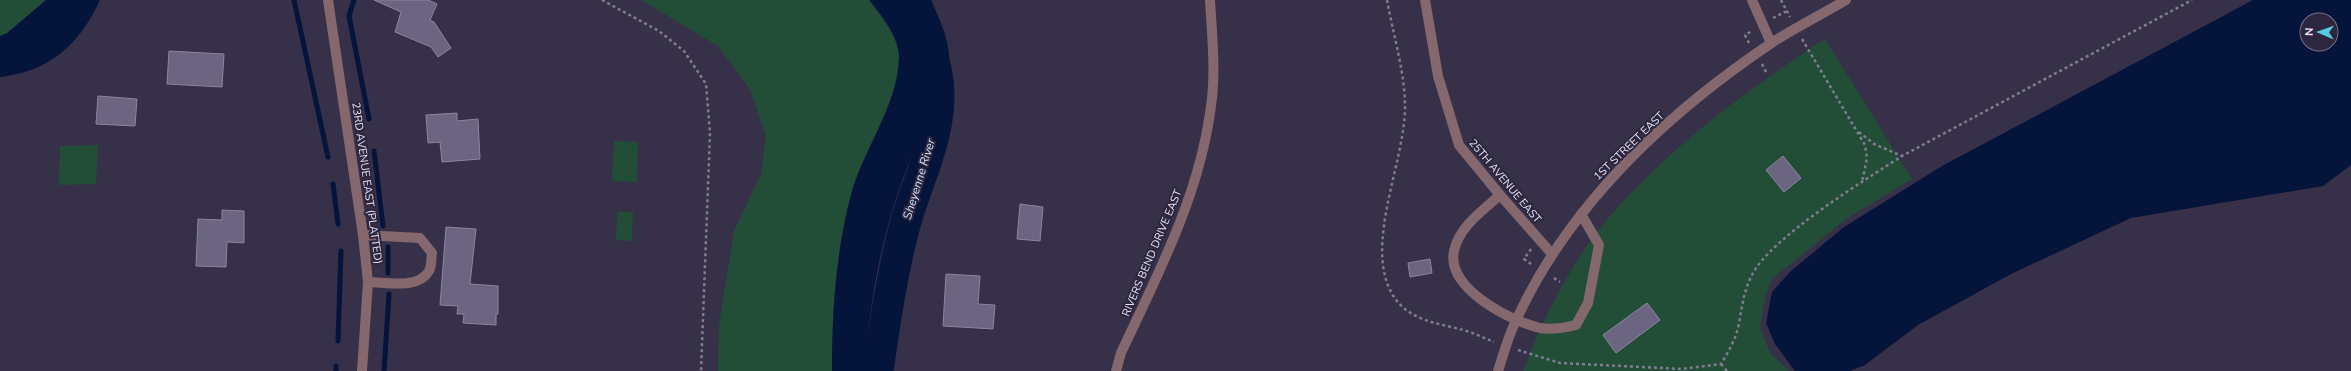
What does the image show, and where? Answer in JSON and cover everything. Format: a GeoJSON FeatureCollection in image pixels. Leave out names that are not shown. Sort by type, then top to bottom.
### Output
{"type":"FeatureCollection","features":[{"type":"Feature","properties":{"kind":"street","name":"23RD AVENUE EAST (PLATTED)"},"geometry":{"type":"LineString","coordinates":[[328,0],[363,235],[368,282],[362,371]]}},
{"type":"Feature","properties":{"kind":"street","name":"RIVERS BEND DRIVE EAST"},"geometry":{"type":"LineString","coordinates":[[1116,371],[1121,354],[1180,223],[1201,162],[1211,105],[1212,49],[1210,0]]}},
{"type":"Feature","properties":{"kind":"street","name":"25TH AVENUE EAST"},"geometry":{"type":"LineString","coordinates":[[1425,0],[1438,76],[1459,145],[1500,195],[1552,254]]}},
{"type":"Feature","properties":{"kind":"street"},"geometry":{"type":"LineString","coordinates":[[1752,0],[1771,43]]}},
{"type":"Feature","properties":{"kind":"street","name":"1ST STREET EAST"},"geometry":{"type":"LineString","coordinates":[[1498,371],[1517,319],[1552,254],[1581,214],[1636,154],[1692,104],[1771,43],[1846,0]]}},
{"type":"Feature","properties":{"kind":"street"},"geometry":{"type":"LineString","coordinates":[[1500,195],[1467,225],[1457,242],[1454,252],[1453,265],[1460,281],[1475,296],[1517,319],[1540,328],[1561,329],[1576,325],[1588,304],[1599,245],[1581,214]]}},
{"type":"Feature","properties":{"kind":"street"},"geometry":{"type":"LineString","coordinates":[[363,235],[420,238],[432,252],[430,270],[423,279],[408,283],[368,282]]}},
{"type":"Feature","properties":{"kind":"path"},"geometry":{"type":"LineString","coordinates":[[602,0],[659,31],[684,51],[706,84],[710,132],[700,371]]}},
{"type":"Feature","properties":{"kind":"path"},"geometry":{"type":"LineString","coordinates":[[1387,0],[1406,107],[1402,142],[1381,245],[1383,273],[1394,297],[1415,316],[1486,338]]}},
{"type":"Feature","properties":{"kind":"path"},"geometry":{"type":"LineString","coordinates":[[1781,0],[1796,29],[1865,145],[1867,158],[1862,182]]}},
{"type":"Feature","properties":{"kind":"path"},"geometry":{"type":"LineString","coordinates":[[1525,353],[1567,364],[1682,369],[1721,364],[1728,354],[1738,329],[1745,288],[1753,272],[1771,251],[1862,182],[1902,156],[2192,0]]}},
{"type":"Feature","properties":{"kind":"path"},"geometry":{"type":"LineString","coordinates":[[1858,131],[1874,144],[1902,156]]}},
{"type":"Feature","properties":{"kind":"path"},"geometry":{"type":"LineString","coordinates":[[1721,364],[1727,371]]}},
{"type":"Feature","properties":{"kind":"green space"},"geometry":{"type":"Polygon","coordinates":[[[0,0],[46,0],[7,33],[0,36],[0,0]]]}},
{"type":"Feature","properties":{"kind":"green space"},"geometry":{"type":"Polygon","coordinates":[[[641,0],[869,0],[889,27],[898,50],[899,58],[897,75],[887,108],[852,191],[842,235],[834,303],[832,371],[718,371],[719,325],[734,231],[761,174],[766,136],[750,89],[718,46],[641,0]]]}},
{"type":"Feature","properties":{"kind":"green space"},"geometry":{"type":"Polygon","coordinates":[[[1825,39],[1912,179],[1846,219],[1772,279],[1765,298],[1760,327],[1770,353],[1789,371],[1523,371],[1549,310],[1560,290],[1584,250],[1610,216],[1658,166],[1685,142],[1739,99],[1825,39]]]}},
{"type":"Feature","properties":{"kind":"green space"},"geometry":{"type":"Polygon","coordinates":[[[614,141],[638,142],[637,182],[612,181],[614,141]]]}},
{"type":"Feature","properties":{"kind":"green space"},"geometry":{"type":"Polygon","coordinates":[[[98,145],[96,184],[59,185],[60,146],[98,145]]]}},
{"type":"Feature","properties":{"kind":"green space"},"geometry":{"type":"Polygon","coordinates":[[[617,212],[633,212],[632,241],[616,240],[617,212]]]}},
{"type":"Feature","properties":{"kind":"water"},"geometry":{"type":"Polygon","coordinates":[[[46,0],[100,0],[83,30],[61,53],[48,62],[33,69],[18,74],[0,77],[0,36],[7,33],[46,0]]]}},
{"type":"Feature","properties":{"kind":"water"},"geometry":{"type":"Polygon","coordinates":[[[869,0],[931,0],[946,39],[949,63],[944,86],[913,153],[886,233],[874,288],[865,371],[832,371],[834,303],[842,235],[852,191],[893,92],[899,58],[896,43],[889,27],[869,0]]]}},
{"type":"Feature","properties":{"kind":"water"},"geometry":{"type":"Polygon","coordinates":[[[2253,0],[2351,0],[2351,165],[2323,186],[2131,218],[2011,274],[1918,325],[1865,365],[1850,371],[1795,371],[1775,344],[1766,323],[1772,292],[1791,271],[1844,227],[1942,166],[2253,0]]]}},
{"type":"Feature","properties":{"kind":"building"},"geometry":{"type":"Polygon","coordinates":[[[374,0],[428,0],[437,4],[430,20],[434,22],[451,48],[438,57],[431,47],[395,32],[401,12],[374,0]]]}},
{"type":"Feature","properties":{"kind":"building"},"geometry":{"type":"Polygon","coordinates":[[[169,51],[224,54],[222,87],[167,84],[169,51]]]}},
{"type":"Feature","properties":{"kind":"building"},"geometry":{"type":"Polygon","coordinates":[[[98,96],[137,99],[135,126],[96,124],[98,96]]]}},
{"type":"Feature","properties":{"kind":"building"},"geometry":{"type":"Polygon","coordinates":[[[457,113],[457,121],[478,119],[480,159],[442,162],[440,142],[428,143],[426,115],[457,113]]]}},
{"type":"Feature","properties":{"kind":"building"},"geometry":{"type":"Polygon","coordinates":[[[1783,156],[1801,178],[1784,192],[1766,170],[1783,156]]]}},
{"type":"Feature","properties":{"kind":"building"},"geometry":{"type":"Polygon","coordinates":[[[1020,204],[1043,207],[1040,241],[1017,239],[1020,204]]]}},
{"type":"Feature","properties":{"kind":"building"},"geometry":{"type":"Polygon","coordinates":[[[222,210],[244,211],[244,243],[227,242],[226,267],[196,266],[198,219],[222,220],[222,210]]]}},
{"type":"Feature","properties":{"kind":"building"},"geometry":{"type":"Polygon","coordinates":[[[446,227],[476,229],[470,284],[498,286],[498,314],[496,314],[496,325],[463,323],[464,314],[457,314],[458,306],[440,305],[446,227]]]}},
{"type":"Feature","properties":{"kind":"building"},"geometry":{"type":"Polygon","coordinates":[[[1430,259],[1432,273],[1410,277],[1408,263],[1430,259]]]}},
{"type":"Feature","properties":{"kind":"building"},"geometry":{"type":"Polygon","coordinates":[[[946,274],[980,276],[978,304],[995,305],[993,329],[943,326],[946,274]]]}},
{"type":"Feature","properties":{"kind":"building"},"geometry":{"type":"Polygon","coordinates":[[[1647,303],[1660,320],[1616,353],[1603,335],[1647,303]]]}},
{"type":"Feature","properties":{"kind":"waterway"},"geometry":{"type":"LineString","coordinates":[[294,0],[328,157]]}},
{"type":"Feature","properties":{"kind":"waterway"},"geometry":{"type":"LineString","coordinates":[[354,0],[349,16],[369,119]]}},
{"type":"Feature","properties":{"kind":"waterway","name":"Sheyenne River"},"geometry":{"type":"LineString","coordinates":[[878,371],[896,261],[910,208],[935,133],[939,91],[937,72],[931,53],[922,35],[892,0]]}},
{"type":"Feature","properties":{"kind":"waterway"},"geometry":{"type":"LineString","coordinates":[[374,151],[383,226]]}},
{"type":"Feature","properties":{"kind":"waterway"},"geometry":{"type":"LineString","coordinates":[[333,184],[338,224]]}},
{"type":"Feature","properties":{"kind":"waterway"},"geometry":{"type":"LineString","coordinates":[[388,247],[388,273]]}},
{"type":"Feature","properties":{"kind":"waterway"},"geometry":{"type":"LineString","coordinates":[[338,341],[341,251]]}},
{"type":"Feature","properties":{"kind":"waterway"},"geometry":{"type":"LineString","coordinates":[[384,371],[389,294]]}},
{"type":"Feature","properties":{"kind":"waterway"},"geometry":{"type":"LineString","coordinates":[[336,366],[336,371]]}}]}
